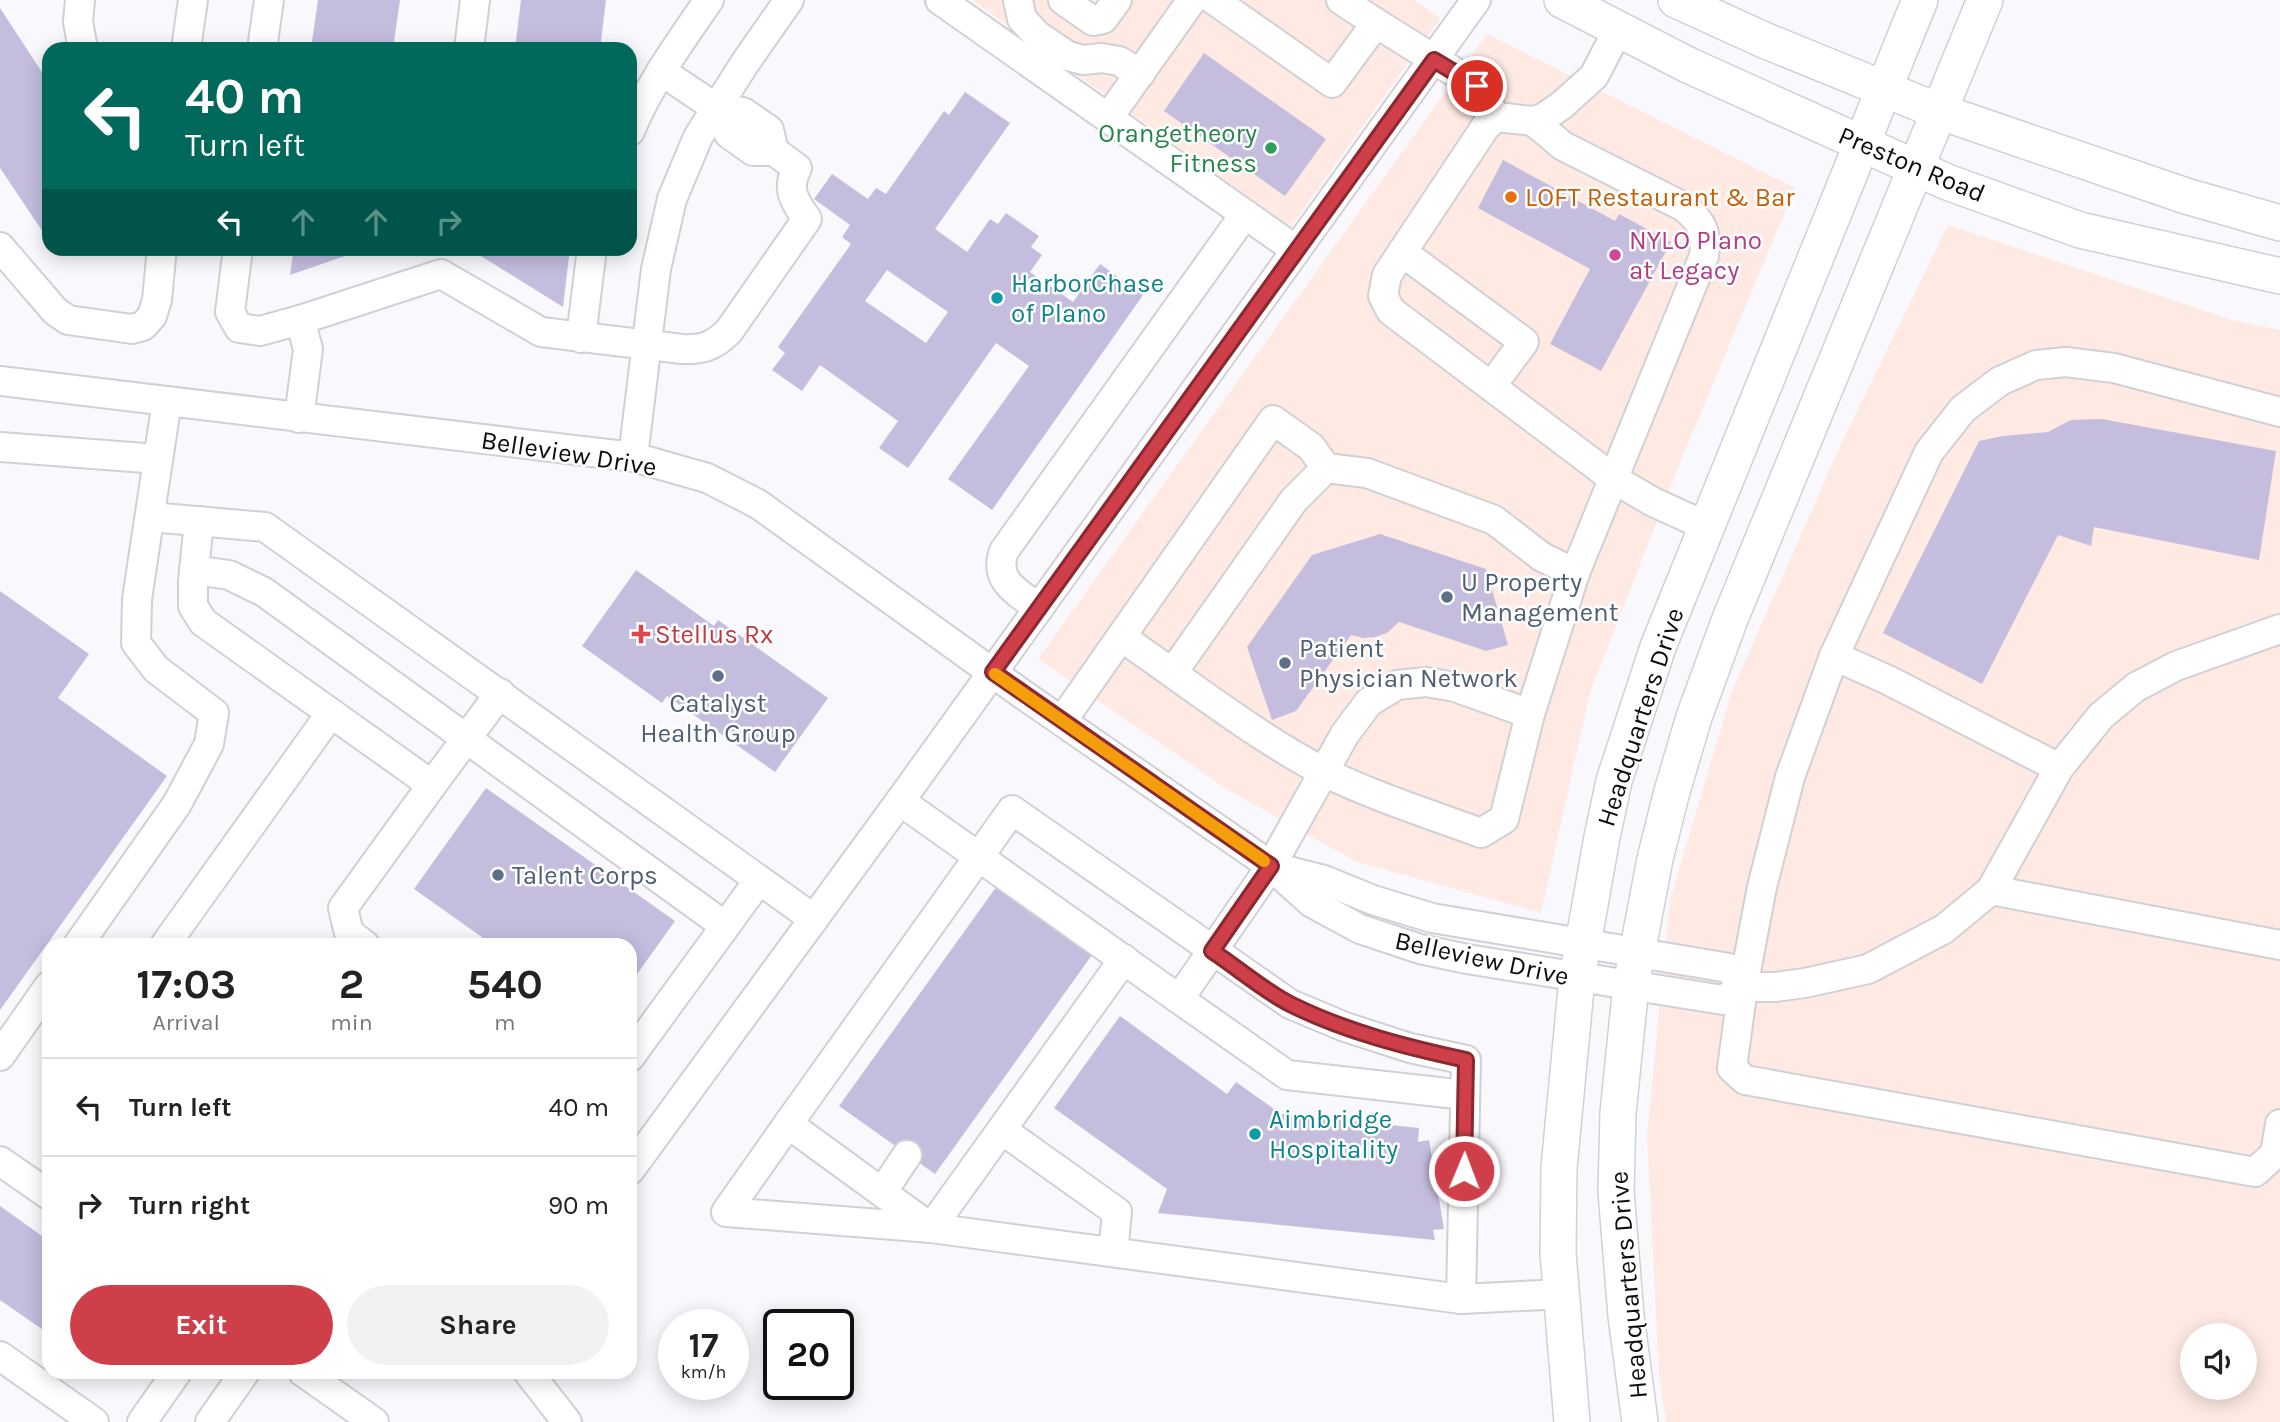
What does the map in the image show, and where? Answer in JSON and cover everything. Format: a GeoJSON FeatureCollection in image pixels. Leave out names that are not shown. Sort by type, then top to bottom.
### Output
{"type":"FeatureCollection","features":[{"type":"Feature","properties":{"kind":"main road","name":"Preston Road"},"geometry":{"type":"LineString","coordinates":[[1562,0],[1688,65],[1947,183],[2080,230],[2280,276]]}},
{"type":"Feature","properties":{"kind":"main road"},"geometry":{"type":"LineString","coordinates":[[1676,0],[1764,40],[1938,111],[2186,196],[2280,223]]}},
{"type":"Feature","properties":{"kind":"main road","name":"Headquarters Drive"},"geometry":{"type":"LineString","coordinates":[[1572,1422],[1558,1253],[1559,1168],[1577,978],[1614,781],[1658,647],[1920,0]]}},
{"type":"Feature","properties":{"kind":"main road","name":"Headquarters Drive"},"geometry":{"type":"LineString","coordinates":[[1640,1422],[1626,1316],[1616,1191],[1618,1113],[1634,969],[1655,859],[1694,717],[1730,619],[1985,0]]}},
{"type":"Feature","properties":{"kind":"main road"},"geometry":{"type":"LineString","coordinates":[[1706,526],[1759,546]]}},
{"type":"Feature","properties":{"kind":"street"},"geometry":{"type":"LineString","coordinates":[[80,0],[78,22],[82,42]]}},
{"type":"Feature","properties":{"kind":"street"},"geometry":{"type":"LineString","coordinates":[[187,42],[193,0]]}},
{"type":"Feature","properties":{"kind":"street"},"geometry":{"type":"LineString","coordinates":[[263,42],[268,0]]}},
{"type":"Feature","properties":{"kind":"street"},"geometry":{"type":"LineString","coordinates":[[470,42],[475,0]]}},
{"type":"Feature","properties":{"kind":"street"},"geometry":{"type":"LineString","coordinates":[[637,114],[661,71],[709,0]]}},
{"type":"Feature","properties":{"kind":"street"},"geometry":{"type":"LineString","coordinates":[[633,457],[656,269],[672,199],[698,137],[789,0]]}},
{"type":"Feature","properties":{"kind":"street"},"geometry":{"type":"LineString","coordinates":[[940,0],[1296,250]]}},
{"type":"Feature","properties":{"kind":"street"},"geometry":{"type":"LineString","coordinates":[[1018,0],[1022,19],[1037,35],[1068,56],[1083,60],[1102,58],[1119,61],[1140,74]]}},
{"type":"Feature","properties":{"kind":"street"},"geometry":{"type":"LineString","coordinates":[[1063,0],[1093,21],[1103,19],[1117,0]]}},
{"type":"Feature","properties":{"kind":"street"},"geometry":{"type":"LineString","coordinates":[[1108,118],[1192,0]]}},
{"type":"Feature","properties":{"kind":"street"},"geometry":{"type":"LineString","coordinates":[[1214,0],[1332,83],[1376,23]]}},
{"type":"Feature","properties":{"kind":"street"},"geometry":{"type":"LineString","coordinates":[[1341,0],[1477,86],[1496,117]]}},
{"type":"Feature","properties":{"kind":"street"},"geometry":{"type":"LineString","coordinates":[[637,1160],[900,801],[1476,0]]}},
{"type":"Feature","properties":{"kind":"street"},"geometry":{"type":"LineString","coordinates":[[1618,30],[1594,76],[1562,105],[1543,118],[1533,121],[1496,117],[1486,126],[1387,275],[1383,296],[1391,311],[1615,479],[1653,502],[1706,526]]}},
{"type":"Feature","properties":{"kind":"street"},"geometry":{"type":"LineString","coordinates":[[237,256],[230,312],[239,328],[260,331],[300,320],[443,261],[541,332],[702,350],[719,342],[729,331],[807,219],[794,201],[791,179],[797,168],[775,151],[769,130],[743,112],[716,108],[661,71]]}},
{"type":"Feature","properties":{"kind":"street"},"geometry":{"type":"LineString","coordinates":[[1121,637],[1261,733],[1326,772],[1481,833],[1504,819],[1530,714],[1575,573],[1703,256],[1706,238],[1699,219],[1684,207],[1563,146],[1533,121]]}},
{"type":"Feature","properties":{"kind":"street"},"geometry":{"type":"LineString","coordinates":[[1039,608],[1010,587],[1001,574],[1004,551],[1245,214]]}},
{"type":"Feature","properties":{"kind":"street"},"geometry":{"type":"LineString","coordinates":[[0,247],[55,311],[68,320],[132,329],[143,326],[152,316],[161,256]]}},
{"type":"Feature","properties":{"kind":"street"},"geometry":{"type":"LineString","coordinates":[[1402,252],[1524,342],[1492,385]]}},
{"type":"Feature","properties":{"kind":"street"},"geometry":{"type":"LineString","coordinates":[[582,338],[591,256]]}},
{"type":"Feature","properties":{"kind":"street"},"geometry":{"type":"LineString","coordinates":[[299,418],[308,349],[300,320]]}},
{"type":"Feature","properties":{"kind":"street"},"geometry":{"type":"LineString","coordinates":[[2280,412],[2114,368],[2066,362],[2036,365],[2000,381],[1964,409],[1929,452],[1834,656],[1790,776],[1762,887],[1743,987],[1732,1068],[1745,1080],[2255,1172],[2275,1154],[2280,1124]]}},
{"type":"Feature","properties":{"kind":"street","name":"Belleview Drive"},"geometry":{"type":"LineString","coordinates":[[0,382],[633,457],[707,478],[758,504],[1271,866],[1312,903],[1360,929],[1420,949],[1577,978],[1634,969]]}},
{"type":"Feature","properties":{"kind":"street"},"geometry":{"type":"LineString","coordinates":[[83,938],[177,803],[209,744],[211,734],[214,713],[156,669],[136,643],[137,599],[167,401]]}},
{"type":"Feature","properties":{"kind":"street"},"geometry":{"type":"LineString","coordinates":[[1062,721],[1273,420],[1311,447],[1326,468],[1367,473],[1494,520],[1542,557],[1575,573]]}},
{"type":"Feature","properties":{"kind":"street"},"geometry":{"type":"LineString","coordinates":[[0,447],[158,459]]}},
{"type":"Feature","properties":{"kind":"street"},"geometry":{"type":"LineString","coordinates":[[1173,672],[1294,500],[1326,468]]}},
{"type":"Feature","properties":{"kind":"street"},"geometry":{"type":"LineString","coordinates":[[150,517],[265,527],[814,919]]}},
{"type":"Feature","properties":{"kind":"street"},"geometry":{"type":"LineString","coordinates":[[199,521],[193,606],[203,622],[432,785]]}},
{"type":"Feature","properties":{"kind":"street"},"geometry":{"type":"LineString","coordinates":[[194,570],[229,575],[264,592],[725,926]]}},
{"type":"Feature","properties":{"kind":"street"},"geometry":{"type":"LineString","coordinates":[[1634,969],[1723,1000],[1743,987],[1805,983],[1868,969],[1944,929],[1991,890],[2059,768],[2101,716],[2136,687],[2175,666],[2280,629]]}},
{"type":"Feature","properties":{"kind":"street"},"geometry":{"type":"LineString","coordinates":[[1834,656],[1888,680],[2059,768]]}},
{"type":"Feature","properties":{"kind":"street"},"geometry":{"type":"LineString","coordinates":[[1179,999],[1271,866],[1345,734],[1369,702],[1397,685],[1426,682],[1455,687],[1530,714]]}},
{"type":"Feature","properties":{"kind":"street"},"geometry":{"type":"LineString","coordinates":[[356,938],[349,933],[343,908],[500,694]]}},
{"type":"Feature","properties":{"kind":"street"},"geometry":{"type":"LineString","coordinates":[[170,938],[331,713]]}},
{"type":"Feature","properties":{"kind":"street"},"geometry":{"type":"LineString","coordinates":[[900,801],[1287,1074],[1465,1095]]}},
{"type":"Feature","properties":{"kind":"street"},"geometry":{"type":"LineString","coordinates":[[1461,1299],[1466,1060],[1410,1048],[1358,1032],[1290,1004],[1013,810],[726,1212],[931,1228],[1461,1299],[1562,1294]]}},
{"type":"Feature","properties":{"kind":"street","name":"Belleview Drive"},"geometry":{"type":"LineString","coordinates":[[1271,866],[1324,880],[1373,901],[1432,918],[1582,944],[1634,969]]}},
{"type":"Feature","properties":{"kind":"street"},"geometry":{"type":"LineString","coordinates":[[637,1047],[759,880]]}},
{"type":"Feature","properties":{"kind":"street"},"geometry":{"type":"LineString","coordinates":[[1991,890],[2280,945]]}},
{"type":"Feature","properties":{"kind":"street"},"geometry":{"type":"LineString","coordinates":[[931,1228],[1124,959]]}},
{"type":"Feature","properties":{"kind":"street"},"geometry":{"type":"LineString","coordinates":[[0,1056],[42,996]]}},
{"type":"Feature","properties":{"kind":"street"},"geometry":{"type":"LineString","coordinates":[[788,1124],[931,1228]]}},
{"type":"Feature","properties":{"kind":"street"},"geometry":{"type":"LineString","coordinates":[[1002,1130],[1117,1212],[1113,1252]]}},
{"type":"Feature","properties":{"kind":"street"},"geometry":{"type":"LineString","coordinates":[[883,1191],[907,1155]]}},
{"type":"Feature","properties":{"kind":"street"},"geometry":{"type":"LineString","coordinates":[[0,1161],[42,1190]]}},
{"type":"Feature","properties":{"kind":"street"},"geometry":{"type":"LineString","coordinates":[[0,1356],[94,1422]]}},
{"type":"Feature","properties":{"kind":"street"},"geometry":{"type":"LineString","coordinates":[[142,1422],[172,1379]]}},
{"type":"Feature","properties":{"kind":"street"},"geometry":{"type":"LineString","coordinates":[[210,1422],[240,1379]]}},
{"type":"Feature","properties":{"kind":"street"},"geometry":{"type":"LineString","coordinates":[[313,1379],[374,1422]]}},
{"type":"Feature","properties":{"kind":"street"},"geometry":{"type":"LineString","coordinates":[[533,1379],[567,1422]]}},
{"type":"Feature","properties":{"kind":"shaded area"},"geometry":{"type":"Polygon","coordinates":[[[972,0],[1414,0],[1440,18],[1291,227],[972,0]]]}},
{"type":"Feature","properties":{"kind":"shaded area"},"geometry":{"type":"Polygon","coordinates":[[[1487,34],[1795,188],[1679,465],[1590,692],[1541,913],[1357,862],[1228,790],[1038,659],[1487,34]]]}},
{"type":"Feature","properties":{"kind":"shaded area"},"geometry":{"type":"Polygon","coordinates":[[[1948,225],[2235,321],[2280,330],[2280,1422],[1666,1422],[1659,1374],[1647,1136],[1670,900],[1732,691],[1842,442],[1948,225]]]}},
{"type":"Feature","properties":{"kind":"building"},"geometry":{"type":"Polygon","coordinates":[[[318,0],[400,0],[394,42],[312,41],[318,0]]]}},
{"type":"Feature","properties":{"kind":"building"},"geometry":{"type":"Polygon","coordinates":[[[521,0],[606,0],[601,42],[516,42],[521,0]]]}},
{"type":"Feature","properties":{"kind":"building"},"geometry":{"type":"Polygon","coordinates":[[[0,8],[42,72],[42,231],[0,168],[0,8]]]}},
{"type":"Feature","properties":{"kind":"building"},"geometry":{"type":"Polygon","coordinates":[[[1204,53],[1326,139],[1285,196],[1164,111],[1204,53]]]}},
{"type":"Feature","properties":{"kind":"building","name":"HarborChase of Plano"},"geometry":{"type":"Polygon","coordinates":[[[965,92],[1010,123],[935,229],[967,252],[990,219],[998,224],[1006,213],[1039,236],[1031,247],[1042,255],[1030,272],[1073,302],[1100,264],[1143,295],[992,510],[948,479],[1029,366],[996,343],[908,468],[879,448],[898,421],[820,365],[802,391],[772,370],[785,353],[778,347],[851,244],[842,237],[850,225],[814,199],[832,174],[868,199],[876,188],[886,194],[944,111],[949,115],[965,92]],[[887,270],[865,301],[926,343],[948,312],[887,270]]]}},
{"type":"Feature","properties":{"kind":"building","name":"NYLO Plano at Legacy"},"geometry":{"type":"Polygon","coordinates":[[[1503,160],[1615,221],[1619,214],[1671,242],[1601,371],[1550,344],[1590,269],[1478,208],[1503,160]]]}},
{"type":"Feature","properties":{"kind":"building"},"geometry":{"type":"Polygon","coordinates":[[[293,256],[345,256],[290,275],[293,256]]]}},
{"type":"Feature","properties":{"kind":"building"},"geometry":{"type":"Polygon","coordinates":[[[481,256],[569,256],[563,307],[481,256]]]}},
{"type":"Feature","properties":{"kind":"building"},"geometry":{"type":"Polygon","coordinates":[[[2102,419],[2276,451],[2259,560],[2094,527],[2091,546],[2058,535],[1982,684],[1883,633],[1979,441],[2048,432],[2071,420],[2102,419]]]}},
{"type":"Feature","properties":{"kind":"building"},"geometry":{"type":"Polygon","coordinates":[[[1380,534],[1486,569],[1508,645],[1486,651],[1399,622],[1387,633],[1375,637],[1351,635],[1296,711],[1272,720],[1247,647],[1312,555],[1380,534]]]}},
{"type":"Feature","properties":{"kind":"building"},"geometry":{"type":"Polygon","coordinates":[[[636,570],[714,626],[718,620],[828,698],[775,772],[667,696],[662,703],[582,646],[636,570]]]}},
{"type":"Feature","properties":{"kind":"building"},"geometry":{"type":"Polygon","coordinates":[[[0,591],[89,654],[58,698],[167,776],[51,938],[42,938],[42,951],[0,1010],[0,591]]]}},
{"type":"Feature","properties":{"kind":"building"},"geometry":{"type":"Polygon","coordinates":[[[486,788],[675,921],[637,974],[637,938],[483,938],[414,889],[486,788]]]}},
{"type":"Feature","properties":{"kind":"building"},"geometry":{"type":"Polygon","coordinates":[[[1002,879],[1097,948],[935,1174],[839,1106],[1002,879]]]}},
{"type":"Feature","properties":{"kind":"building","name":"Aimbridge Hospitality"},"geometry":{"type":"Polygon","coordinates":[[[1120,1016],[1227,1094],[1236,1082],[1281,1114],[1419,1128],[1418,1142],[1429,1140],[1444,1229],[1433,1230],[1435,1240],[1158,1213],[1167,1189],[1054,1108],[1120,1016]]]}},
{"type":"Feature","properties":{"kind":"building"},"geometry":{"type":"Polygon","coordinates":[[[0,1206],[42,1236],[42,1329],[0,1300],[0,1206]]]}},
{"type":"Feature","properties":{"kind":"slow traffic"},"geometry":{"type":"LineString","coordinates":[[995,674],[1264,861]]}},
{"type":"Feature","properties":{"kind":"place","name":"Orangetheory Fitness"},"geometry":{"type":"Point","coordinates":[1271,148]}},
{"type":"Feature","properties":{"kind":"place","name":"LOFT Restaurant & Bar"},"geometry":{"type":"Point","coordinates":[1511,197]}},
{"type":"Feature","properties":{"kind":"place","name":"NYLO Plano at Legacy"},"geometry":{"type":"Point","coordinates":[1615,255]}},
{"type":"Feature","properties":{"kind":"place","name":"HarborChase of Plano"},"geometry":{"type":"Point","coordinates":[997,298]}},
{"type":"Feature","properties":{"kind":"place","name":"U Property Management"},"geometry":{"type":"Point","coordinates":[1447,597]}},
{"type":"Feature","properties":{"kind":"place","name":"Stellus Rx"},"geometry":{"type":"Point","coordinates":[641,634]}},
{"type":"Feature","properties":{"kind":"place","name":"Patient Physician Network"},"geometry":{"type":"Point","coordinates":[1285,663]}},
{"type":"Feature","properties":{"kind":"place","name":"Catalyst Health Group"},"geometry":{"type":"Point","coordinates":[718,676]}},
{"type":"Feature","properties":{"kind":"place","name":"Talent Corps"},"geometry":{"type":"Point","coordinates":[498,875]}},
{"type":"Feature","properties":{"kind":"place","name":"Aimbridge Hospitality"},"geometry":{"type":"Point","coordinates":[1255,1134]}},
{"type":"Feature","properties":{"kind":"route"},"geometry":{"type":"LineString","coordinates":[[1464,1171],[1466,1060],[1410,1048],[1308,1012],[1290,1004],[1212,951],[1271,866],[993,672],[1434,60],[1477,86]]}}]}
